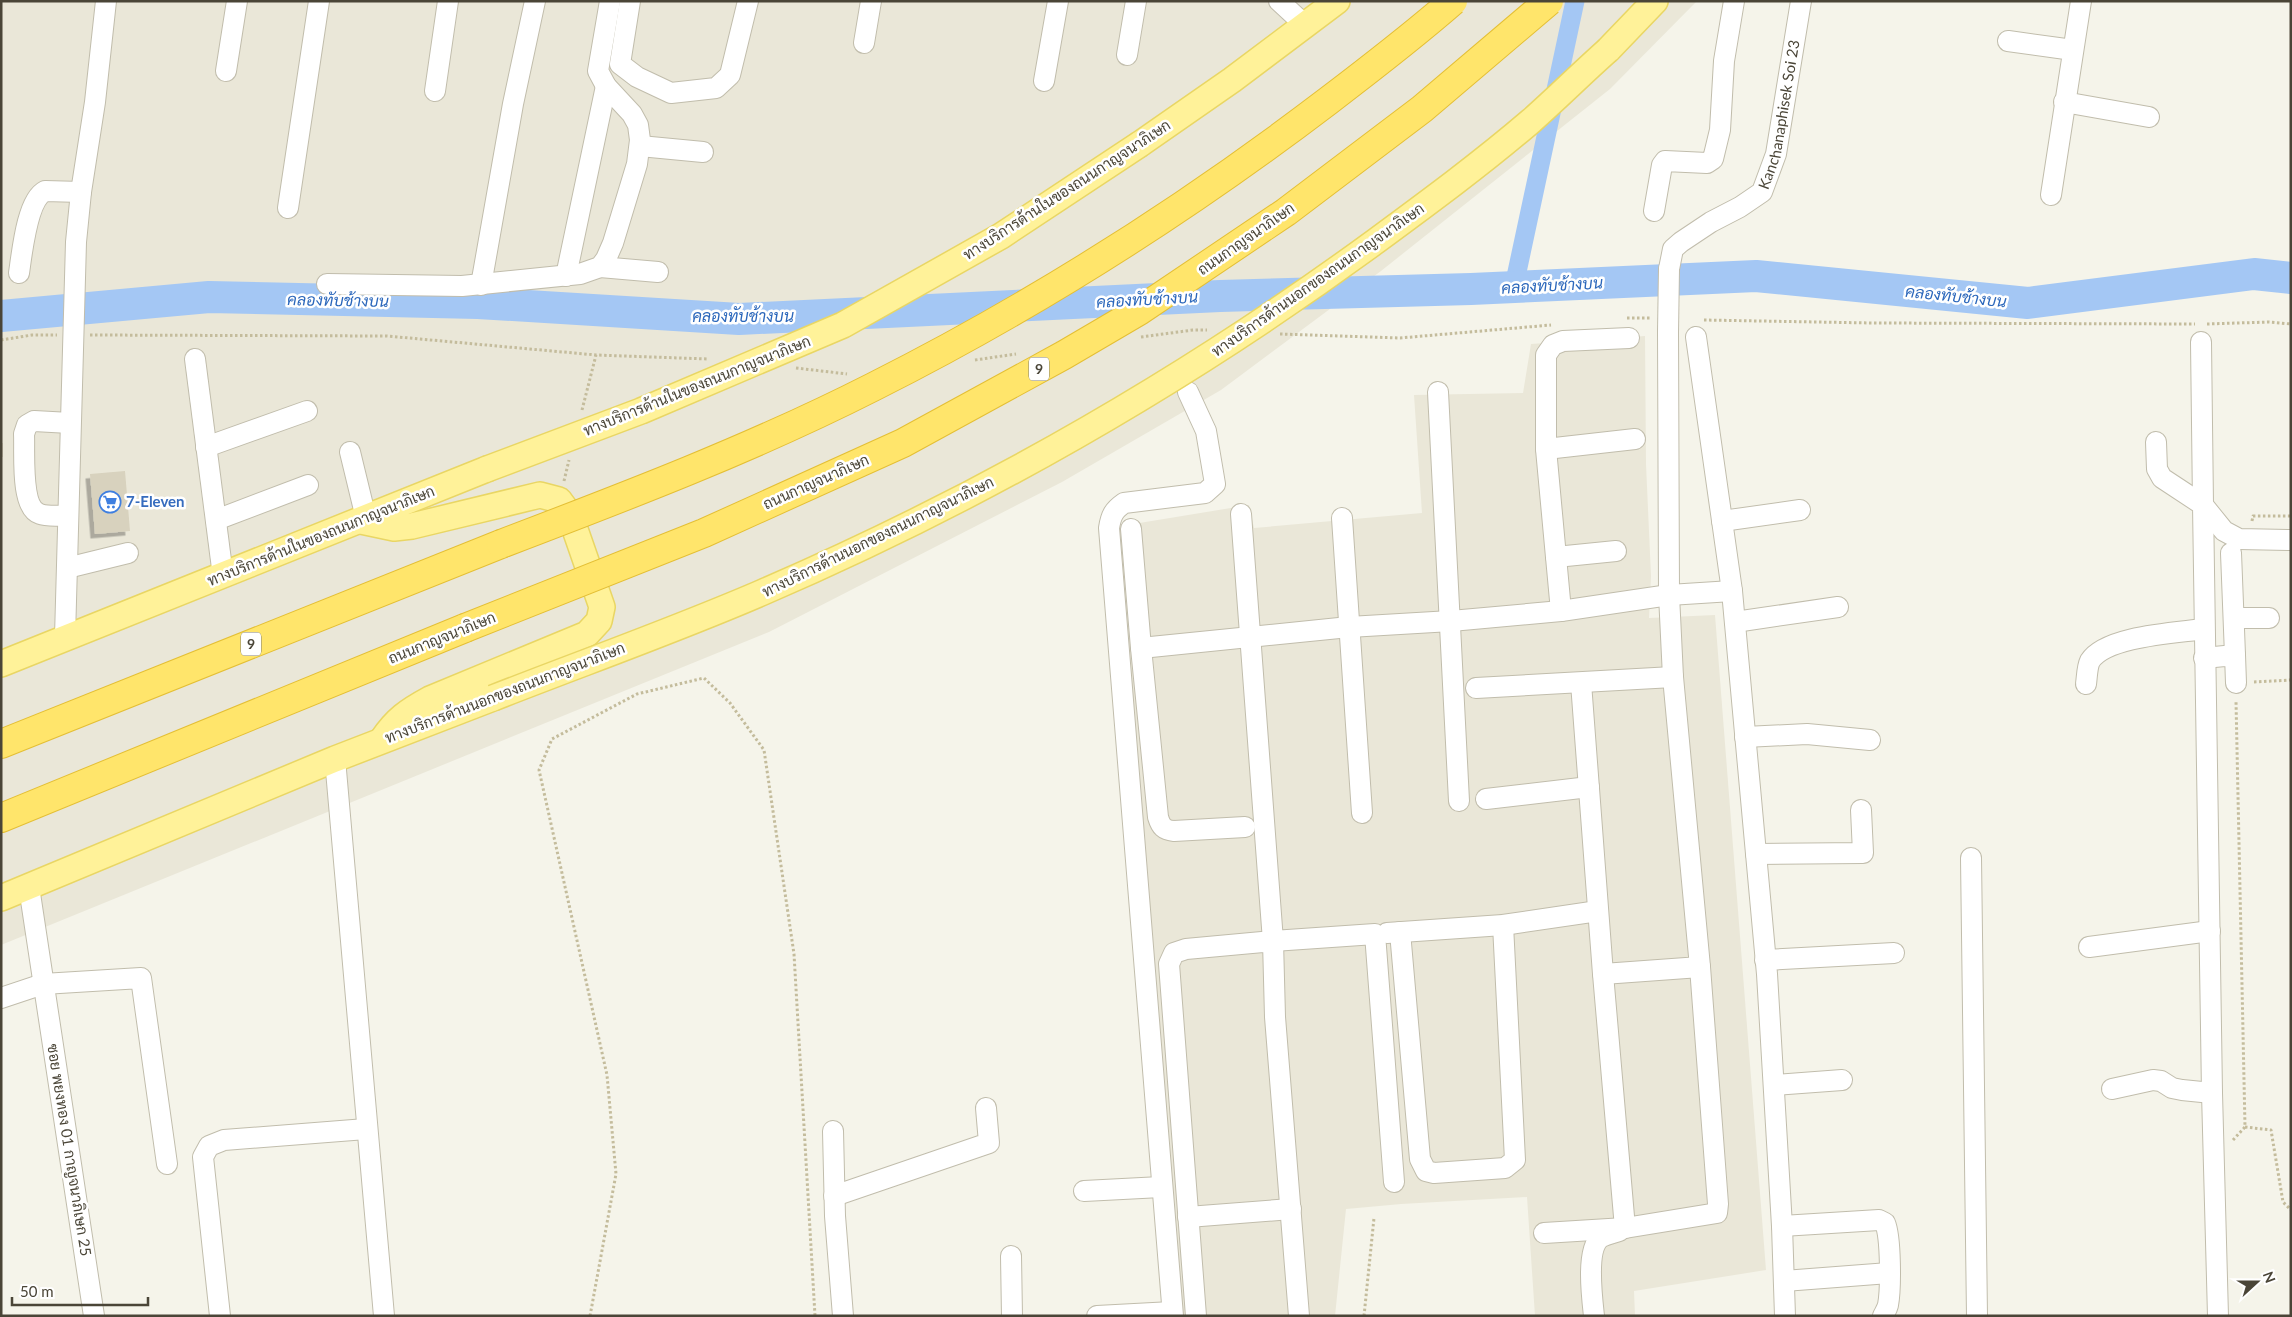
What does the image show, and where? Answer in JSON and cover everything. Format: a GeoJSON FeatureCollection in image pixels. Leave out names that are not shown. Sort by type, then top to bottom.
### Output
{"type":"FeatureCollection","features":[{"type":"Feature","properties":{"kind":"highway","name":"9"},"geometry":{"type":"LineString","coordinates":[[1,744],[501,544],[677,476],[874,387],[1031,301],[1129,242],[1249,161],[1383,60],[1453,1]]}},
{"type":"Feature","properties":{"kind":"highway","name":"ถนนกาญจนาภิเษก"},"geometry":{"type":"LineString","coordinates":[[1,818],[465,628],[704,533],[903,442],[1064,355],[1146,306],[1286,212],[1422,109],[1549,1]]}},
{"type":"Feature","properties":{"kind":"main road","name":"ทางบริการด้านในของถนนกาญจนาภิเษก"},"geometry":{"type":"LineString","coordinates":[[1,664],[363,519],[641,411],[843,325],[1001,236],[1140,144],[1306,26],[1337,1]]}},
{"type":"Feature","properties":{"kind":"main road","name":"ทางบริการด้านนอกของถนนกาญจนาภิเษก"},"geometry":{"type":"LineString","coordinates":[[1,898],[382,740],[760,594],[886,536],[1042,457],[1216,353],[1317,284],[1476,166],[1532,120],[1608,50],[1655,1]]}},
{"type":"Feature","properties":{"kind":"main road"},"geometry":{"type":"LineString","coordinates":[[363,519],[394,528],[412,526],[540,496],[559,500],[570,515],[602,607],[599,621],[587,634],[430,699],[406,712],[394,723],[382,740]]}},
{"type":"Feature","properties":{"kind":"street"},"geometry":{"type":"LineString","coordinates":[[65,637],[74,277],[81,192],[95,102],[106,1]]}},
{"type":"Feature","properties":{"kind":"street"},"geometry":{"type":"LineString","coordinates":[[226,70],[237,1]]}},
{"type":"Feature","properties":{"kind":"street"},"geometry":{"type":"LineString","coordinates":[[288,208],[319,1]]}},
{"type":"Feature","properties":{"kind":"street"},"geometry":{"type":"LineString","coordinates":[[435,91],[448,1]]}},
{"type":"Feature","properties":{"kind":"street"},"geometry":{"type":"LineString","coordinates":[[481,285],[513,104],[534,1]]}},
{"type":"Feature","properties":{"kind":"street"},"geometry":{"type":"LineString","coordinates":[[600,267],[613,243],[637,164],[640,146],[638,125],[632,114],[606,86],[598,71],[610,1]]}},
{"type":"Feature","properties":{"kind":"street"},"geometry":{"type":"LineString","coordinates":[[630,1],[620,64],[637,77],[671,93],[716,88],[730,75],[748,1]]}},
{"type":"Feature","properties":{"kind":"street"},"geometry":{"type":"LineString","coordinates":[[864,43],[871,1]]}},
{"type":"Feature","properties":{"kind":"street"},"geometry":{"type":"LineString","coordinates":[[1044,81],[1058,1]]}},
{"type":"Feature","properties":{"kind":"street"},"geometry":{"type":"LineString","coordinates":[[1127,55],[1136,1]]}},
{"type":"Feature","properties":{"kind":"street"},"geometry":{"type":"LineString","coordinates":[[1279,1],[1306,26]]}},
{"type":"Feature","properties":{"kind":"street"},"geometry":{"type":"LineString","coordinates":[[1654,210],[1662,165],[1665,161],[1707,163],[1713,159],[1720,130],[1724,61],[1734,1]]}},
{"type":"Feature","properties":{"kind":"street","name":"Kanchanaphisek Soi 23"},"geometry":{"type":"LineString","coordinates":[[1625,1228],[1714,1214],[1718,1210],[1700,967],[1673,677],[1669,594],[1664,325],[1669,269],[1674,249],[1685,239],[1762,192],[1776,154],[1800,1]]}},
{"type":"Feature","properties":{"kind":"street"},"geometry":{"type":"LineString","coordinates":[[2051,195],[2064,102],[2082,1]]}},
{"type":"Feature","properties":{"kind":"street"},"geometry":{"type":"LineString","coordinates":[[2008,41],[2073,50]]}},
{"type":"Feature","properties":{"kind":"street"},"geometry":{"type":"LineString","coordinates":[[566,276],[606,86]]}},
{"type":"Feature","properties":{"kind":"street"},"geometry":{"type":"LineString","coordinates":[[2064,102],[2149,117]]}},
{"type":"Feature","properties":{"kind":"street"},"geometry":{"type":"LineString","coordinates":[[640,146],[703,152]]}},
{"type":"Feature","properties":{"kind":"street"},"geometry":{"type":"LineString","coordinates":[[19,273],[23,242],[35,201],[40,193],[45,191],[81,192]]}},
{"type":"Feature","properties":{"kind":"street"},"geometry":{"type":"LineString","coordinates":[[327,284],[481,285],[580,274],[600,267],[658,272]]}},
{"type":"Feature","properties":{"kind":"street"},"geometry":{"type":"LineString","coordinates":[[1695,328],[1735,622],[1765,960],[1774,1085],[1786,1316]]}},
{"type":"Feature","properties":{"kind":"street"},"geometry":{"type":"LineString","coordinates":[[1561,611],[1546,449],[1546,354],[1549,349],[1563,341],[1629,338]]}},
{"type":"Feature","properties":{"kind":"street"},"geometry":{"type":"LineString","coordinates":[[2201,342],[2204,658],[2218,1316]]}},
{"type":"Feature","properties":{"kind":"street"},"geometry":{"type":"LineString","coordinates":[[195,359],[223,576]]}},
{"type":"Feature","properties":{"kind":"street"},"geometry":{"type":"LineString","coordinates":[[1097,1316],[1172,1314],[1131,782],[1109,528],[1111,516],[1124,503],[1142,499],[1205,492],[1215,484],[1206,431],[1188,392]]}},
{"type":"Feature","properties":{"kind":"street"},"geometry":{"type":"LineString","coordinates":[[1438,392],[1459,801]]}},
{"type":"Feature","properties":{"kind":"street"},"geometry":{"type":"LineString","coordinates":[[206,447],[307,411]]}},
{"type":"Feature","properties":{"kind":"street"},"geometry":{"type":"LineString","coordinates":[[68,516],[40,514],[32,509],[27,498],[24,434],[27,425],[34,421],[70,422]]}},
{"type":"Feature","properties":{"kind":"street"},"geometry":{"type":"LineString","coordinates":[[1546,449],[1635,439]]}},
{"type":"Feature","properties":{"kind":"street"},"geometry":{"type":"LineString","coordinates":[[2156,442],[2157,469],[2162,478],[2202,506],[2224,531],[2238,538],[2291,540]]}},
{"type":"Feature","properties":{"kind":"street"},"geometry":{"type":"LineString","coordinates":[[350,452],[363,519]]}},
{"type":"Feature","properties":{"kind":"street"},"geometry":{"type":"LineString","coordinates":[[216,520],[308,484]]}},
{"type":"Feature","properties":{"kind":"street"},"geometry":{"type":"LineString","coordinates":[[1722,521],[1800,510]]}},
{"type":"Feature","properties":{"kind":"street"},"geometry":{"type":"LineString","coordinates":[[1241,514],[1252,637],[1273,941],[1275,1017],[1299,1316]]}},
{"type":"Feature","properties":{"kind":"street"},"geometry":{"type":"LineString","coordinates":[[1342,518],[1362,813]]}},
{"type":"Feature","properties":{"kind":"street"},"geometry":{"type":"LineString","coordinates":[[1131,529],[1141,648],[1160,826],[1165,830],[1174,831],[1245,827]]}},
{"type":"Feature","properties":{"kind":"street"},"geometry":{"type":"LineString","coordinates":[[1556,557],[1616,551]]}},
{"type":"Feature","properties":{"kind":"street"},"geometry":{"type":"LineString","coordinates":[[67,568],[128,553]]}},
{"type":"Feature","properties":{"kind":"street"},"geometry":{"type":"LineString","coordinates":[[2231,553],[2236,682]]}},
{"type":"Feature","properties":{"kind":"street"},"geometry":{"type":"LineString","coordinates":[[1141,648],[1349,627],[1451,622],[1561,611],[1669,594],[1732,591]]}},
{"type":"Feature","properties":{"kind":"street"},"geometry":{"type":"LineString","coordinates":[[1735,622],[1838,606]]}},
{"type":"Feature","properties":{"kind":"street"},"geometry":{"type":"LineString","coordinates":[[2234,618],[2269,618]]}},
{"type":"Feature","properties":{"kind":"street"},"geometry":{"type":"LineString","coordinates":[[2086,684],[2089,662],[2102,650],[2150,636],[2204,629]]}},
{"type":"Feature","properties":{"kind":"street"},"geometry":{"type":"LineString","coordinates":[[2204,658],[2235,655]]}},
{"type":"Feature","properties":{"kind":"street"},"geometry":{"type":"LineString","coordinates":[[1476,688],[1673,677]]}},
{"type":"Feature","properties":{"kind":"street"},"geometry":{"type":"LineString","coordinates":[[1581,683],[1625,1228]]}},
{"type":"Feature","properties":{"kind":"street"},"geometry":{"type":"LineString","coordinates":[[1745,737],[1807,734],[1870,740]]}},
{"type":"Feature","properties":{"kind":"street"},"geometry":{"type":"LineString","coordinates":[[335,760],[366,1129],[384,1316]]}},
{"type":"Feature","properties":{"kind":"street"},"geometry":{"type":"LineString","coordinates":[[1486,799],[1589,787]]}},
{"type":"Feature","properties":{"kind":"street"},"geometry":{"type":"LineString","coordinates":[[1756,854],[1863,853],[1861,810]]}},
{"type":"Feature","properties":{"kind":"street"},"geometry":{"type":"LineString","coordinates":[[1972,858],[1977,1316]]}},
{"type":"Feature","properties":{"kind":"street","name":"ซอย พยงทอง 01 กาญจนาภิเษก 25"},"geometry":{"type":"LineString","coordinates":[[29,887],[94,1316]]}},
{"type":"Feature","properties":{"kind":"street"},"geometry":{"type":"LineString","coordinates":[[1196,1316],[1169,964],[1174,953],[1186,949],[1273,941],[1503,925],[1598,911]]}},
{"type":"Feature","properties":{"kind":"street"},"geometry":{"type":"LineString","coordinates":[[1400,932],[1420,1159],[1426,1171],[1434,1173],[1505,1168],[1515,1160],[1503,925]]}},
{"type":"Feature","properties":{"kind":"street"},"geometry":{"type":"LineString","coordinates":[[2089,947],[2210,931]]}},
{"type":"Feature","properties":{"kind":"street"},"geometry":{"type":"LineString","coordinates":[[1375,934],[1394,1182]]}},
{"type":"Feature","properties":{"kind":"street"},"geometry":{"type":"LineString","coordinates":[[1765,960],[1894,953]]}},
{"type":"Feature","properties":{"kind":"street"},"geometry":{"type":"LineString","coordinates":[[1603,974],[1700,967]]}},
{"type":"Feature","properties":{"kind":"street"},"geometry":{"type":"LineString","coordinates":[[1,998],[43,984],[141,978],[166,1164]]}},
{"type":"Feature","properties":{"kind":"street"},"geometry":{"type":"LineString","coordinates":[[1774,1085],[1842,1080]]}},
{"type":"Feature","properties":{"kind":"street"},"geometry":{"type":"LineString","coordinates":[[2112,1089],[2153,1080],[2161,1081],[2172,1088],[2212,1093]]}},
{"type":"Feature","properties":{"kind":"street"},"geometry":{"type":"LineString","coordinates":[[834,1196],[989,1143],[986,1108]]}},
{"type":"Feature","properties":{"kind":"street"},"geometry":{"type":"LineString","coordinates":[[220,1316],[203,1157],[209,1146],[224,1140],[366,1129]]}},
{"type":"Feature","properties":{"kind":"street"},"geometry":{"type":"LineString","coordinates":[[833,1130],[834,1196],[843,1316]]}},
{"type":"Feature","properties":{"kind":"street"},"geometry":{"type":"LineString","coordinates":[[1084,1191],[1161,1187]]}},
{"type":"Feature","properties":{"kind":"street"},"geometry":{"type":"LineString","coordinates":[[1188,1218],[1291,1209]]}},
{"type":"Feature","properties":{"kind":"street"},"geometry":{"type":"LineString","coordinates":[[1782,1226],[1879,1220],[1885,1223],[1888,1229],[1889,1273],[1888,1307],[1883,1316]]}},
{"type":"Feature","properties":{"kind":"street"},"geometry":{"type":"LineString","coordinates":[[1544,1232],[1625,1228]]}},
{"type":"Feature","properties":{"kind":"street"},"geometry":{"type":"LineString","coordinates":[[1594,1316],[1592,1288],[1594,1248],[1600,1238],[1625,1228]]}},
{"type":"Feature","properties":{"kind":"street"},"geometry":{"type":"LineString","coordinates":[[1011,1256],[1012,1316]]}},
{"type":"Feature","properties":{"kind":"street"},"geometry":{"type":"LineString","coordinates":[[1784,1280],[1889,1273]]}},
{"type":"Feature","properties":{"kind":"path"},"geometry":{"type":"LineString","coordinates":[[1623,318],[1664,325]]}},
{"type":"Feature","properties":{"kind":"path"},"geometry":{"type":"LineString","coordinates":[[1695,328],[2135,325],[2269,322],[2291,324]]}},
{"type":"Feature","properties":{"kind":"path"},"geometry":{"type":"LineString","coordinates":[[1278,334],[1400,338],[1555,324]]}},
{"type":"Feature","properties":{"kind":"path"},"geometry":{"type":"LineString","coordinates":[[1134,338],[1193,330],[1212,331]]}},
{"type":"Feature","properties":{"kind":"path"},"geometry":{"type":"LineString","coordinates":[[1,340],[72,331],[387,336],[596,355],[714,359]]}},
{"type":"Feature","properties":{"kind":"path"},"geometry":{"type":"LineString","coordinates":[[968,361],[1017,354]]}},
{"type":"Feature","properties":{"kind":"path"},"geometry":{"type":"LineString","coordinates":[[792,368],[851,375]]}},
{"type":"Feature","properties":{"kind":"path"},"geometry":{"type":"LineString","coordinates":[[590,1316],[616,1174],[607,1075],[539,770],[552,739],[559,735],[637,694],[704,678],[730,703],[764,750],[794,954],[815,1316]]}},
{"type":"Feature","properties":{"kind":"path"},"geometry":{"type":"LineString","coordinates":[[2291,680],[2236,682],[2245,1127],[2271,1130],[2283,1202],[2291,1210]]}},
{"type":"Feature","properties":{"kind":"path"},"geometry":{"type":"LineString","coordinates":[[1364,1316],[1374,1218]]}},
{"type":"Feature","properties":{"kind":"shaded area"},"geometry":{"type":"Polygon","coordinates":[[[1,1],[1697,1],[1610,89],[1381,271],[1221,390],[1062,482],[769,632],[1,945],[1,1]]]}},
{"type":"Feature","properties":{"kind":"shaded area"},"geometry":{"type":"Polygon","coordinates":[[[1645,336],[1646,464],[1651,576],[1649,618],[1715,615],[1766,1270],[1634,1291],[1635,1316],[1535,1316],[1527,1197],[1401,1204],[1346,1209],[1335,1316],[1174,1316],[1109,528],[1249,505],[1254,528],[1422,513],[1414,395],[1523,393],[1531,344],[1645,336]]]}},
{"type":"Feature","properties":{"kind":"building"},"geometry":{"type":"Polygon","coordinates":[[[1,443],[3,443],[3,457],[1,457],[1,443]]]}},
{"type":"Feature","properties":{"kind":"building","name":"7-Eleven"},"geometry":{"type":"Polygon","coordinates":[[[125,471],[130,531],[95,534],[90,474],[125,471]]]}},
{"type":"Feature","properties":{"kind":"waterway"},"geometry":{"type":"LineString","coordinates":[[1514,286],[1575,1]]}},
{"type":"Feature","properties":{"kind":"waterway","name":"คลองทับช้างบน"},"geometry":{"type":"LineString","coordinates":[[1,316],[209,297],[478,303],[739,319],[1220,296],[1471,289],[1756,276],[2028,303],[2254,274],[2291,278]]}},
{"type":"Feature","properties":{"kind":"place","name":"7-Eleven"},"geometry":{"type":"Point","coordinates":[110,502]}}]}
